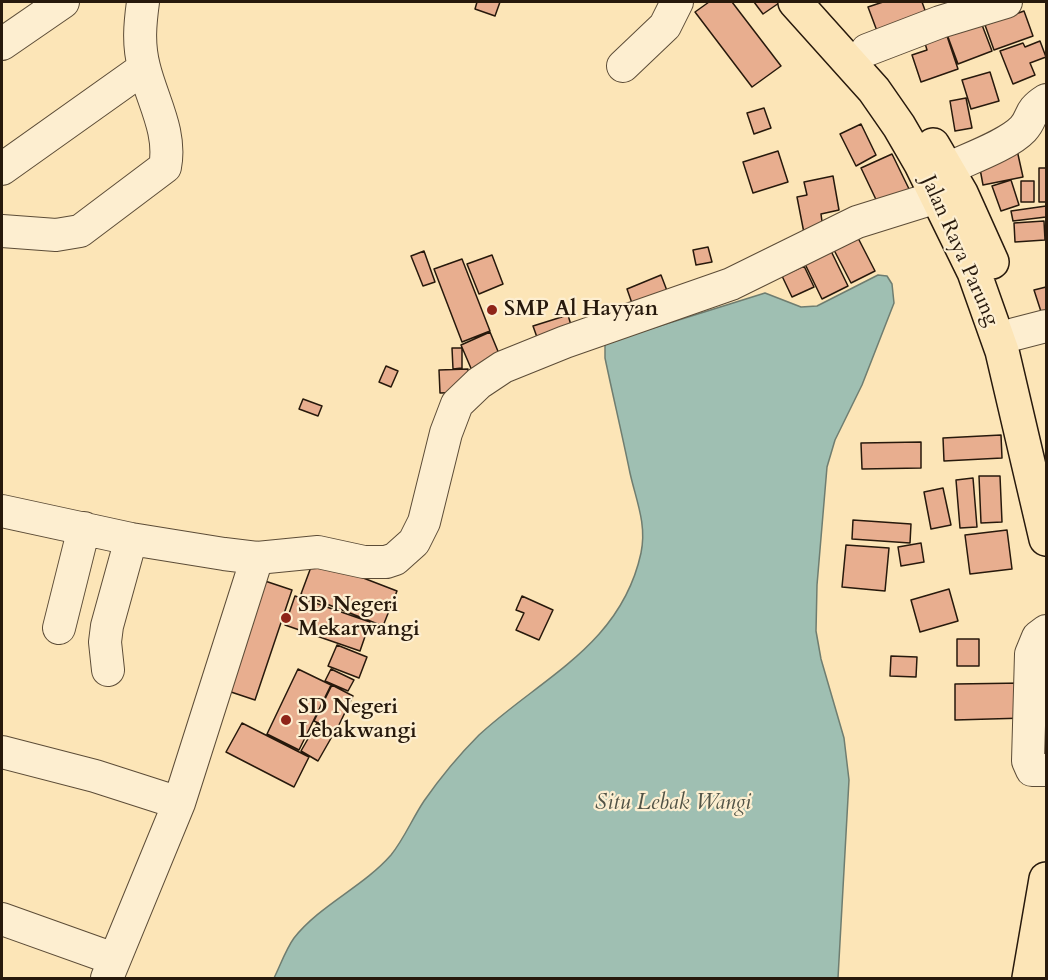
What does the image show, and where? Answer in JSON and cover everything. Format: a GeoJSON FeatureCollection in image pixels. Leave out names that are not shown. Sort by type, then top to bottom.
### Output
{"type":"FeatureCollection","features":[{"type":"Feature","properties":{"kind":"highway","name":"Jalan Raya Parung"},"geometry":{"type":"LineString","coordinates":[[795,2],[874,90],[904,135],[942,183],[991,257],[1047,447]]}},
{"type":"Feature","properties":{"kind":"highway","name":"Jalan Raya Parung"},"geometry":{"type":"LineString","coordinates":[[822,2],[867,50],[914,114],[942,183],[1002,351],[1047,538]]}},
{"type":"Feature","properties":{"kind":"highway"},"geometry":{"type":"LineString","coordinates":[[1029,978],[1047,879]]}},
{"type":"Feature","properties":{"kind":"street"},"geometry":{"type":"LineString","coordinates":[[2,44],[63,2]]}},
{"type":"Feature","properties":{"kind":"street"},"geometry":{"type":"LineString","coordinates":[[2,231],[56,235],[80,231],[165,167],[168,153],[161,119],[144,68],[139,28],[143,2]]}},
{"type":"Feature","properties":{"kind":"street"},"geometry":{"type":"LineString","coordinates":[[623,66],[664,26],[677,2]]}},
{"type":"Feature","properties":{"kind":"street"},"geometry":{"type":"LineString","coordinates":[[867,50],[940,22],[1006,2]]}},
{"type":"Feature","properties":{"kind":"street"},"geometry":{"type":"LineString","coordinates":[[2,170],[144,68]]}},
{"type":"Feature","properties":{"kind":"street"},"geometry":{"type":"LineString","coordinates":[[2,511],[131,539],[257,558],[318,552],[376,564],[395,559],[414,542],[424,522],[446,433],[457,404],[479,383],[503,368],[565,342],[731,284],[840,229],[880,214],[942,183],[1008,140],[1024,128],[1029,114],[1047,100]]}},
{"type":"Feature","properties":{"kind":"street"},"geometry":{"type":"LineString","coordinates":[[1015,334],[1047,326]]}},
{"type":"Feature","properties":{"kind":"street"},"geometry":{"type":"LineString","coordinates":[[59,628],[84,528]]}},
{"type":"Feature","properties":{"kind":"street"},"geometry":{"type":"LineString","coordinates":[[108,670],[105,642],[107,626],[131,539]]}},
{"type":"Feature","properties":{"kind":"street"},"geometry":{"type":"LineString","coordinates":[[2,919],[110,969],[179,803],[257,558]]}},
{"type":"Feature","properties":{"kind":"street"},"geometry":{"type":"LineString","coordinates":[[1047,631],[1038,637],[1031,654],[1028,761],[1032,770],[1047,770]]}},
{"type":"Feature","properties":{"kind":"street"},"geometry":{"type":"LineString","coordinates":[[2,752],[95,776],[179,803]]}},
{"type":"Feature","properties":{"kind":"water","name":"Situ Lebak Wangi"},"geometry":{"type":"Polygon","coordinates":[[[878,275],[887,276],[892,284],[894,303],[862,385],[835,440],[827,467],[817,585],[816,631],[821,659],[844,738],[849,780],[838,978],[274,978],[291,942],[304,926],[368,877],[391,855],[424,801],[457,759],[503,714],[553,676],[598,636],[616,612],[631,585],[641,553],[642,522],[605,358],[605,343],[765,293],[801,307],[817,306],[878,275]]]}},
{"type":"Feature","properties":{"kind":"building"},"geometry":{"type":"Polygon","coordinates":[[[477,2],[500,2],[495,16],[475,9],[477,2]]]}},
{"type":"Feature","properties":{"kind":"building"},"geometry":{"type":"Polygon","coordinates":[[[709,2],[732,2],[781,66],[752,87],[695,12],[709,2]]]}},
{"type":"Feature","properties":{"kind":"building"},"geometry":{"type":"Polygon","coordinates":[[[754,2],[778,2],[779,3],[763,14],[754,2]]]}},
{"type":"Feature","properties":{"kind":"building"},"geometry":{"type":"Polygon","coordinates":[[[883,2],[922,2],[926,13],[877,31],[868,7],[883,2]]]}},
{"type":"Feature","properties":{"kind":"building"},"geometry":{"type":"Polygon","coordinates":[[[1024,11],[1033,36],[994,50],[985,25],[1024,11]]]}},
{"type":"Feature","properties":{"kind":"building"},"geometry":{"type":"Polygon","coordinates":[[[979,17],[992,51],[958,64],[945,29],[979,17]]]}},
{"type":"Feature","properties":{"kind":"building"},"geometry":{"type":"Polygon","coordinates":[[[946,33],[958,69],[921,82],[912,55],[927,50],[924,40],[946,33]]]}},
{"type":"Feature","properties":{"kind":"building"},"geometry":{"type":"Polygon","coordinates":[[[1040,41],[1046,57],[1030,63],[1035,75],[1013,84],[1000,51],[1023,43],[1025,47],[1040,41]]]}},
{"type":"Feature","properties":{"kind":"building"},"geometry":{"type":"Polygon","coordinates":[[[990,72],[999,101],[971,109],[962,80],[990,72]]]}},
{"type":"Feature","properties":{"kind":"building"},"geometry":{"type":"Polygon","coordinates":[[[966,98],[972,128],[955,131],[950,101],[966,98]]]}},
{"type":"Feature","properties":{"kind":"building"},"geometry":{"type":"Polygon","coordinates":[[[764,108],[771,128],[754,134],[747,113],[764,108]]]}},
{"type":"Feature","properties":{"kind":"building"},"geometry":{"type":"Polygon","coordinates":[[[861,124],[876,155],[856,166],[840,134],[861,124]]]}},
{"type":"Feature","properties":{"kind":"building"},"geometry":{"type":"Polygon","coordinates":[[[1017,150],[1023,177],[983,185],[978,158],[1017,150]]]}},
{"type":"Feature","properties":{"kind":"building"},"geometry":{"type":"Polygon","coordinates":[[[778,151],[788,182],[753,193],[743,162],[778,151]]]}},
{"type":"Feature","properties":{"kind":"building"},"geometry":{"type":"Polygon","coordinates":[[[892,154],[911,193],[880,208],[861,168],[892,154]]]}},
{"type":"Feature","properties":{"kind":"building"},"geometry":{"type":"Polygon","coordinates":[[[1039,168],[1046,168],[1046,202],[1039,202],[1039,168]]]}},
{"type":"Feature","properties":{"kind":"building"},"geometry":{"type":"Polygon","coordinates":[[[833,176],[839,210],[821,214],[823,229],[804,233],[797,197],[807,195],[804,182],[833,176]]]}},
{"type":"Feature","properties":{"kind":"building"},"geometry":{"type":"Polygon","coordinates":[[[1011,180],[1019,205],[1001,211],[992,186],[1011,180]]]}},
{"type":"Feature","properties":{"kind":"building"},"geometry":{"type":"Polygon","coordinates":[[[1021,181],[1034,181],[1034,202],[1021,202],[1021,181]]]}},
{"type":"Feature","properties":{"kind":"building"},"geometry":{"type":"Polygon","coordinates":[[[1046,206],[1046,217],[1013,221],[1011,211],[1046,206]]]}},
{"type":"Feature","properties":{"kind":"building"},"geometry":{"type":"Polygon","coordinates":[[[1044,221],[1045,240],[1015,242],[1014,223],[1044,221]]]}},
{"type":"Feature","properties":{"kind":"building"},"geometry":{"type":"Polygon","coordinates":[[[857,236],[875,271],[851,283],[833,248],[857,236]]]}},
{"type":"Feature","properties":{"kind":"building"},"geometry":{"type":"Polygon","coordinates":[[[708,247],[712,262],[696,265],[693,250],[708,247]]]}},
{"type":"Feature","properties":{"kind":"building"},"geometry":{"type":"Polygon","coordinates":[[[424,251],[435,282],[423,286],[411,256],[424,251]]]}},
{"type":"Feature","properties":{"kind":"building"},"geometry":{"type":"Polygon","coordinates":[[[831,251],[848,286],[822,299],[805,264],[831,251]]]}},
{"type":"Feature","properties":{"kind":"building"},"geometry":{"type":"Polygon","coordinates":[[[492,255],[503,284],[479,294],[467,264],[492,255]]]}},
{"type":"Feature","properties":{"kind":"building"},"geometry":{"type":"Polygon","coordinates":[[[462,259],[490,331],[462,342],[434,269],[462,259]]]}},
{"type":"Feature","properties":{"kind":"building"},"geometry":{"type":"Polygon","coordinates":[[[804,266],[814,287],[792,297],[782,276],[804,266]]]}},
{"type":"Feature","properties":{"kind":"building"},"geometry":{"type":"Polygon","coordinates":[[[661,275],[669,296],[634,309],[627,289],[661,275]]]}},
{"type":"Feature","properties":{"kind":"building"},"geometry":{"type":"Polygon","coordinates":[[[1046,287],[1046,324],[1045,324],[1034,290],[1046,287]]]}},
{"type":"Feature","properties":{"kind":"building"},"geometry":{"type":"Polygon","coordinates":[[[568,315],[573,332],[539,343],[533,326],[568,315]]]}},
{"type":"Feature","properties":{"kind":"building"},"geometry":{"type":"Polygon","coordinates":[[[490,332],[502,361],[473,373],[461,345],[490,332]]]}},
{"type":"Feature","properties":{"kind":"building"},"geometry":{"type":"Polygon","coordinates":[[[452,348],[462,348],[462,368],[453,369],[452,348]]]}},
{"type":"Feature","properties":{"kind":"building"},"geometry":{"type":"Polygon","coordinates":[[[386,366],[398,371],[391,387],[379,382],[386,366]]]}},
{"type":"Feature","properties":{"kind":"building"},"geometry":{"type":"Polygon","coordinates":[[[468,369],[469,392],[440,393],[439,370],[468,369]]]}},
{"type":"Feature","properties":{"kind":"building"},"geometry":{"type":"Polygon","coordinates":[[[303,399],[322,406],[318,416],[299,409],[303,399]]]}},
{"type":"Feature","properties":{"kind":"building"},"geometry":{"type":"Polygon","coordinates":[[[1001,435],[1002,458],[944,461],[943,438],[1001,435]]]}},
{"type":"Feature","properties":{"kind":"building"},"geometry":{"type":"Polygon","coordinates":[[[921,442],[921,468],[862,469],[861,443],[921,442]]]}},
{"type":"Feature","properties":{"kind":"building"},"geometry":{"type":"Polygon","coordinates":[[[979,476],[1000,476],[1002,522],[981,523],[979,476]]]}},
{"type":"Feature","properties":{"kind":"building"},"geometry":{"type":"Polygon","coordinates":[[[973,478],[977,527],[960,528],[956,480],[973,478]]]}},
{"type":"Feature","properties":{"kind":"building"},"geometry":{"type":"Polygon","coordinates":[[[943,488],[951,525],[931,529],[924,492],[943,488]]]}},
{"type":"Feature","properties":{"kind":"building"},"geometry":{"type":"Polygon","coordinates":[[[853,520],[911,524],[910,543],[852,539],[853,520]]]}},
{"type":"Feature","properties":{"kind":"building"},"geometry":{"type":"Polygon","coordinates":[[[1007,530],[1012,569],[970,574],[965,535],[1007,530]]]}},
{"type":"Feature","properties":{"kind":"building"},"geometry":{"type":"Polygon","coordinates":[[[921,543],[924,562],[901,566],[898,547],[921,543]]]}},
{"type":"Feature","properties":{"kind":"building"},"geometry":{"type":"Polygon","coordinates":[[[846,545],[889,548],[885,591],[842,587],[846,545]]]}},
{"type":"Feature","properties":{"kind":"building"},"geometry":{"type":"Polygon","coordinates":[[[314,559],[397,591],[383,626],[301,594],[314,559]]]}},
{"type":"Feature","properties":{"kind":"building"},"geometry":{"type":"Polygon","coordinates":[[[259,579],[292,590],[255,700],[222,689],[259,579]]]}},
{"type":"Feature","properties":{"kind":"building"},"geometry":{"type":"Polygon","coordinates":[[[949,589],[958,621],[920,632],[911,600],[949,589]]]}},
{"type":"Feature","properties":{"kind":"building"},"geometry":{"type":"Polygon","coordinates":[[[295,596],[370,622],[360,651],[285,625],[295,596]]]}},
{"type":"Feature","properties":{"kind":"building"},"geometry":{"type":"Polygon","coordinates":[[[522,596],[553,610],[539,640],[516,630],[524,613],[516,610],[522,596]]]}},
{"type":"Feature","properties":{"kind":"building"},"geometry":{"type":"Polygon","coordinates":[[[957,639],[979,639],[979,666],[957,666],[957,639]]]}},
{"type":"Feature","properties":{"kind":"building"},"geometry":{"type":"Polygon","coordinates":[[[337,645],[367,657],[359,678],[328,666],[337,645]]]}},
{"type":"Feature","properties":{"kind":"building"},"geometry":{"type":"Polygon","coordinates":[[[891,656],[917,657],[916,677],[890,676],[891,656]]]}},
{"type":"Feature","properties":{"kind":"building"},"geometry":{"type":"Polygon","coordinates":[[[298,669],[331,685],[299,750],[267,734],[298,669]]]}},
{"type":"Feature","properties":{"kind":"building"},"geometry":{"type":"Polygon","coordinates":[[[331,669],[354,680],[348,691],[325,681],[331,669]]]}},
{"type":"Feature","properties":{"kind":"building"},"geometry":{"type":"Polygon","coordinates":[[[1024,683],[1025,718],[955,720],[955,684],[1024,683]]]}},
{"type":"Feature","properties":{"kind":"building"},"geometry":{"type":"Polygon","coordinates":[[[332,685],[353,696],[336,731],[314,721],[332,685]]]}},
{"type":"Feature","properties":{"kind":"building"},"geometry":{"type":"Polygon","coordinates":[[[242,723],[309,757],[294,787],[226,752],[242,723]]]}},
{"type":"Feature","properties":{"kind":"building"},"geometry":{"type":"Polygon","coordinates":[[[317,723],[334,733],[318,761],[301,751],[317,723]]]}},
{"type":"Feature","properties":{"kind":"place","name":"SMP Al Hayyan"},"geometry":{"type":"Point","coordinates":[492,310]}},
{"type":"Feature","properties":{"kind":"place","name":"SD Negeri Mekarwangi"},"geometry":{"type":"Point","coordinates":[286,618]}},
{"type":"Feature","properties":{"kind":"place","name":"SD Negeri Lebakwangi"},"geometry":{"type":"Point","coordinates":[286,720]}}]}
